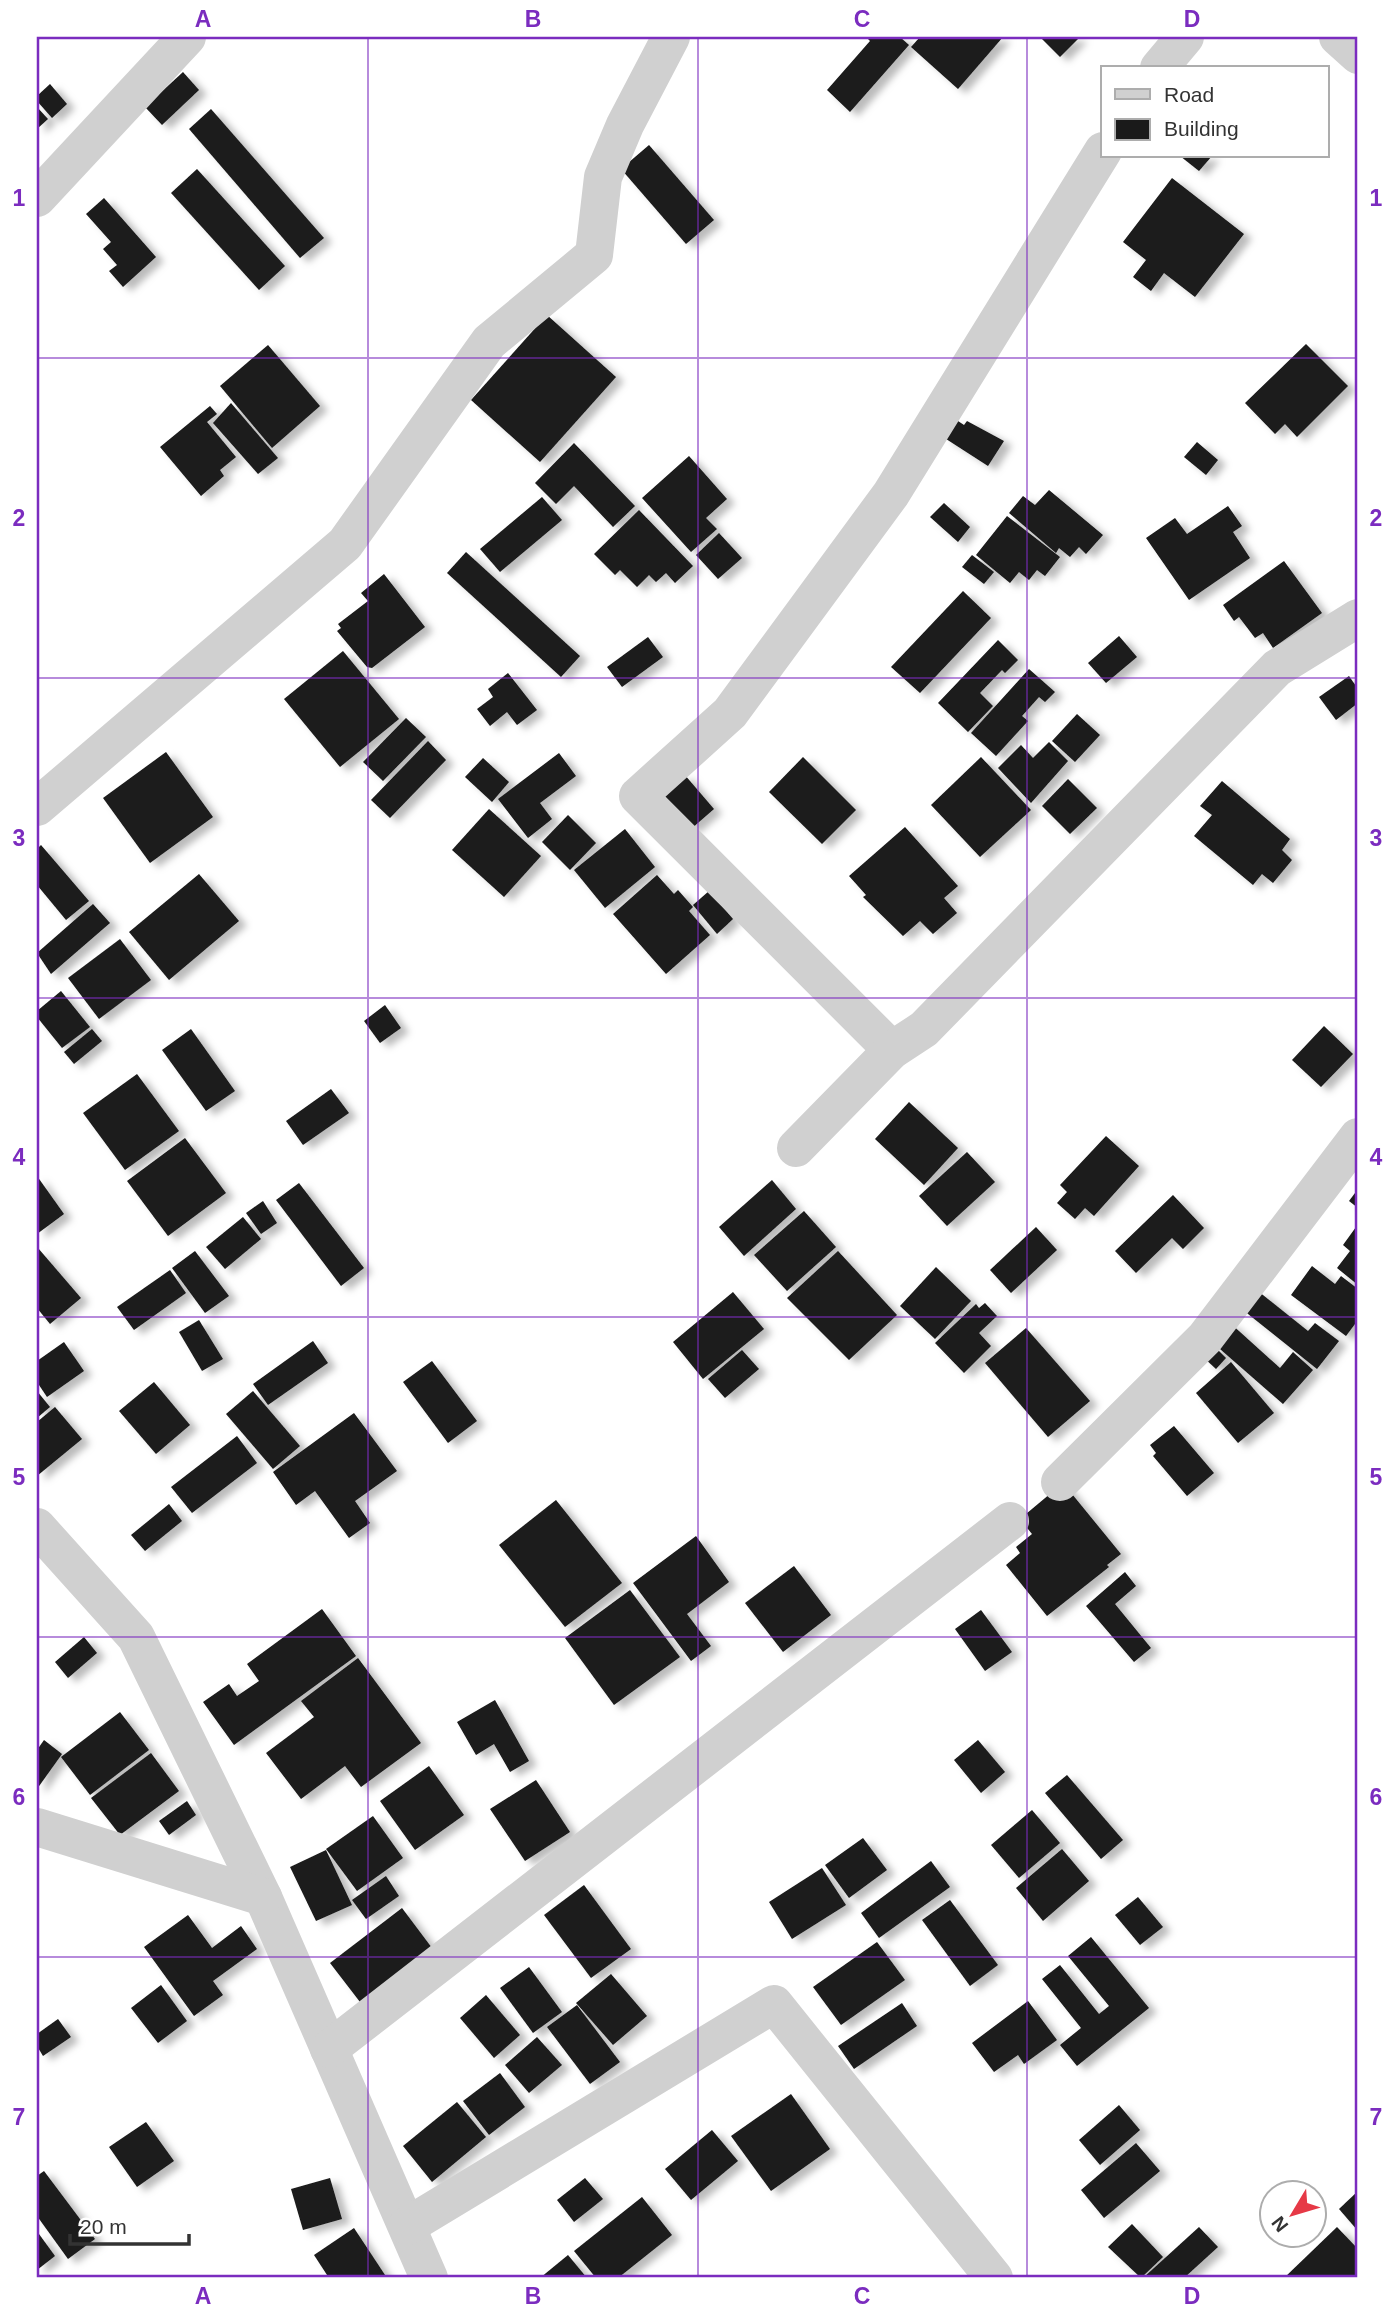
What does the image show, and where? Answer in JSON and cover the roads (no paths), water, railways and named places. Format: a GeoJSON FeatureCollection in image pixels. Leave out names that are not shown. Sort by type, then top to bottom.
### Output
{"type":"FeatureCollection","features":[{"type":"Feature","properties":{"kind":"street"},"geometry":{"type":"LineString","coordinates":[[37,198],[187,37]]}},
{"type":"Feature","properties":{"kind":"street"},"geometry":{"type":"LineString","coordinates":[[37,807],[345,544],[489,342],[594,255],[603,177],[625,125],[671,37]]}},
{"type":"Feature","properties":{"kind":"street"},"geometry":{"type":"LineString","coordinates":[[1162,66],[1185,37]]}},
{"type":"Feature","properties":{"kind":"street"},"geometry":{"type":"LineString","coordinates":[[1338,37],[1358,55]]}},
{"type":"Feature","properties":{"kind":"street"},"geometry":{"type":"LineString","coordinates":[[892,1050],[638,796],[730,713],[891,494],[1101,154]]}},
{"type":"Feature","properties":{"kind":"street"},"geometry":{"type":"LineString","coordinates":[[796,1148],[892,1050],[924,1029],[1277,668],[1358,618]]}},
{"type":"Feature","properties":{"kind":"street"},"geometry":{"type":"LineString","coordinates":[[1060,1482],[1205,1338],[1358,1137]]}},
{"type":"Feature","properties":{"kind":"street"},"geometry":{"type":"LineString","coordinates":[[329,2049],[1010,1521]]}},
{"type":"Feature","properties":{"kind":"street"},"geometry":{"type":"LineString","coordinates":[[37,1527],[136,1637],[263,1897],[429,2278]]}},
{"type":"Feature","properties":{"kind":"street"},"geometry":{"type":"LineString","coordinates":[[37,1827],[263,1897]]}},
{"type":"Feature","properties":{"kind":"street"},"geometry":{"type":"LineString","coordinates":[[407,2226],[774,2004],[994,2278]]}}]}
